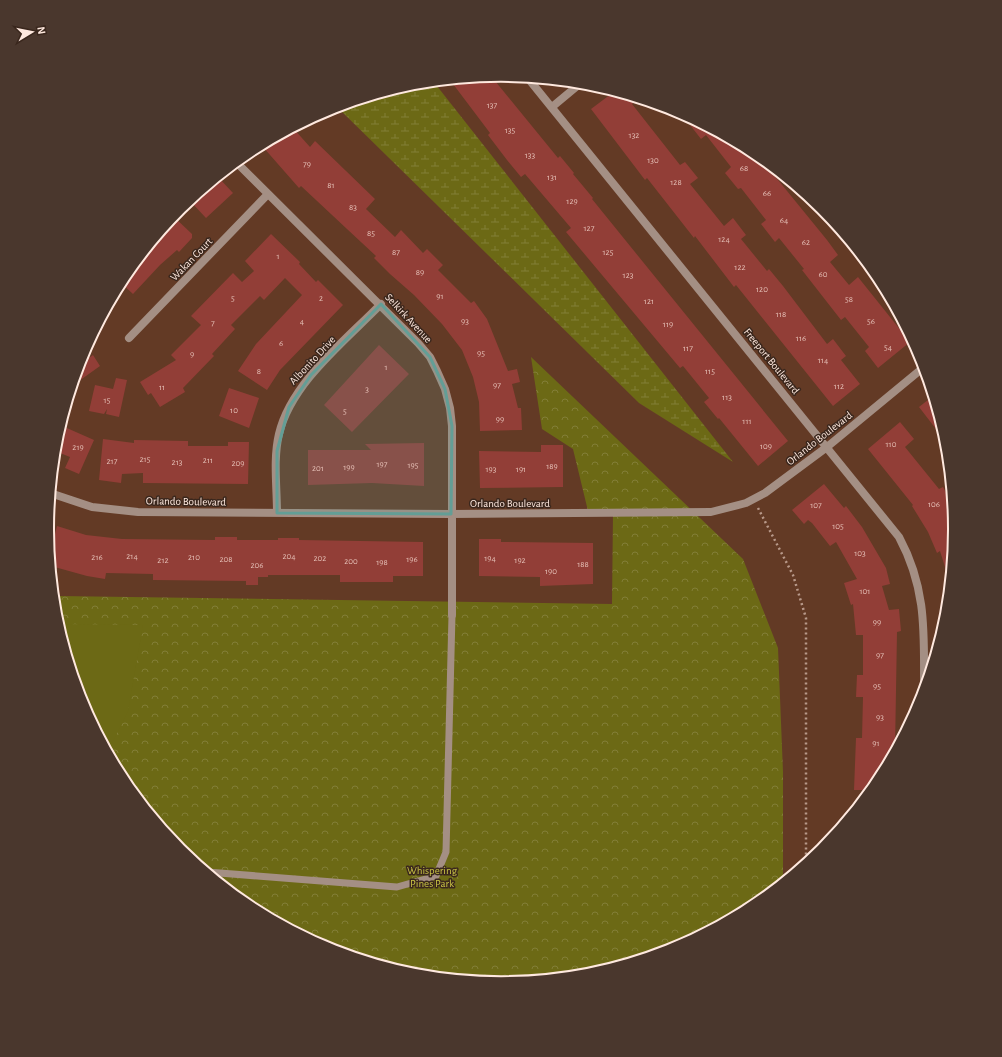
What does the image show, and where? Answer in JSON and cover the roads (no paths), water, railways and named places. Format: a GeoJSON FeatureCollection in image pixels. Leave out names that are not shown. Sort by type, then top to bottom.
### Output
{"type":"FeatureCollection","features":[{"type":"Feature","properties":{"kind":"street","name":"Freeport Boulevard"},"geometry":{"type":"LineString","coordinates":[[531,82],[890,524],[906,550],[922,603],[924,673]]}},
{"type":"Feature","properties":{"kind":"street"},"geometry":{"type":"LineString","coordinates":[[552,108],[575,88]]}},
{"type":"Feature","properties":{"kind":"street","name":"Selkirk Avenue"},"geometry":{"type":"LineString","coordinates":[[240,166],[381,304],[418,342],[430,357],[445,389],[452,426],[452,615]]}},
{"type":"Feature","properties":{"kind":"street","name":"Wakan Court"},"geometry":{"type":"LineString","coordinates":[[129,338],[268,194]]}},
{"type":"Feature","properties":{"kind":"street","name":"Albonito Drive"},"geometry":{"type":"LineString","coordinates":[[277,513],[277,451],[279,435],[289,407],[295,395],[311,375],[381,304]]}},
{"type":"Feature","properties":{"kind":"street","name":"Orlando Boulevard"},"geometry":{"type":"LineString","coordinates":[[55,495],[82,505],[119,511],[451,514],[711,512],[753,499],[765,493],[827,447],[919,371]]}},
{"type":"Feature","properties":{"kind":"lane"},"geometry":{"type":"LineString","coordinates":[[216,873],[397,887],[436,876],[446,852],[452,615]]}},
{"type":"Feature","properties":{"kind":"park label","name":"Whispering Pines Park"},"geometry":{"type":"Point","coordinates":[432,876]}}]}
